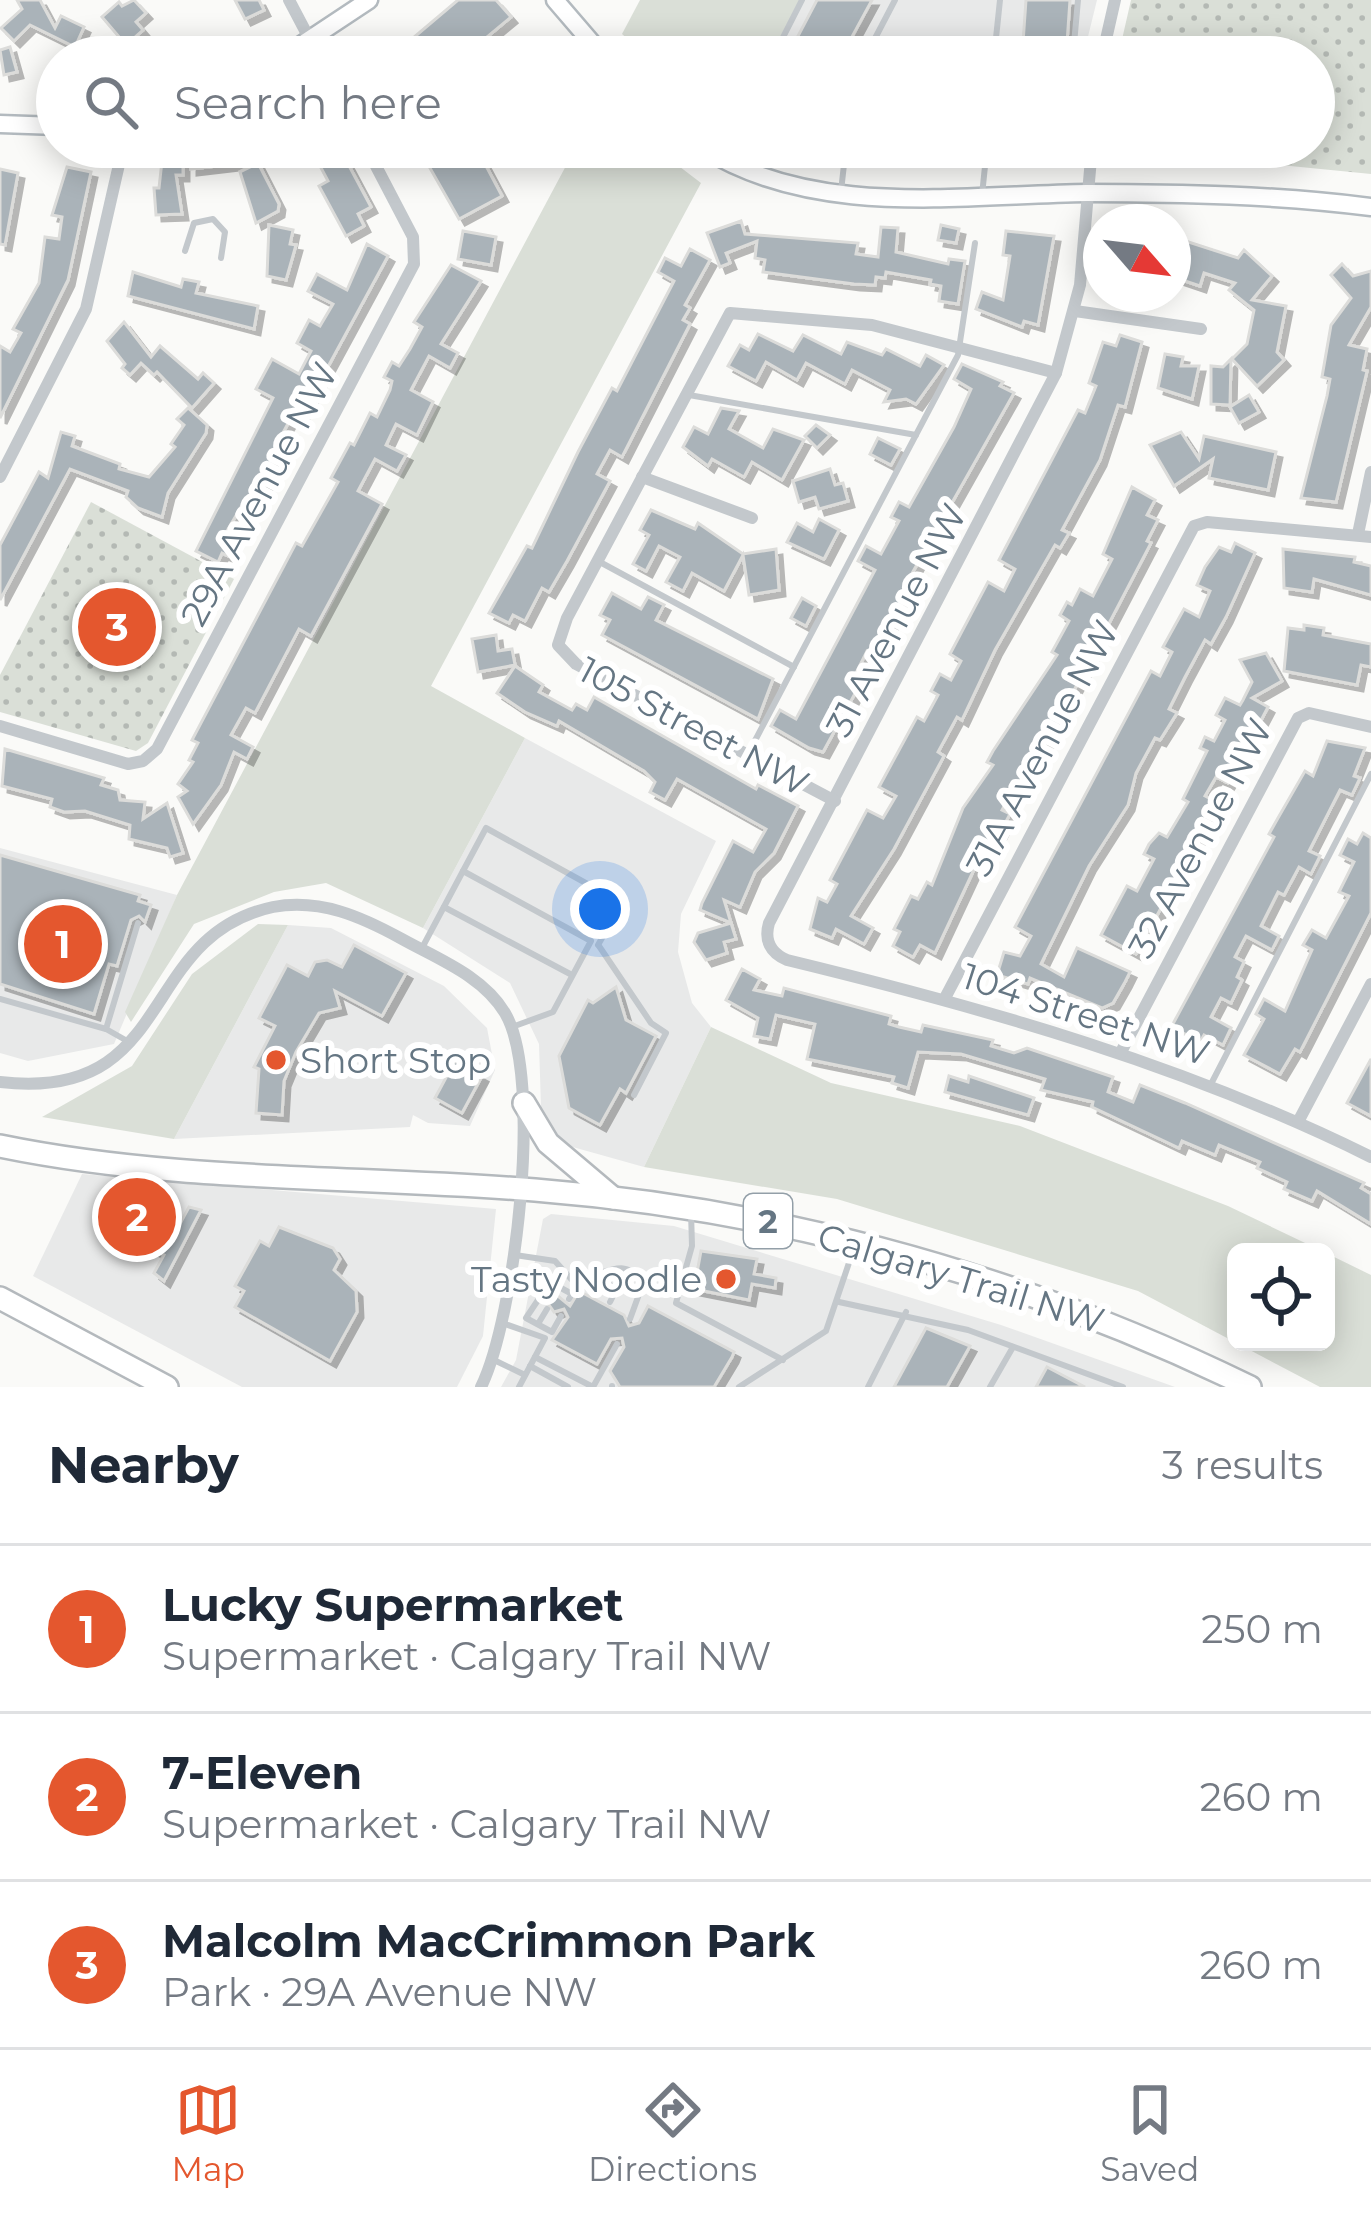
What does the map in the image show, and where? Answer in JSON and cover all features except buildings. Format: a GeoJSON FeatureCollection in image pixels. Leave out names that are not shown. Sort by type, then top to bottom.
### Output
{"type":"FeatureCollection","features":[{"type":"Feature","properties":{"kind":"highway"},"geometry":{"type":"LineString","coordinates":[[524,1103],[548,1143],[613,1198]]}},
{"type":"Feature","properties":{"kind":"highway","name":"Calgary Trail NW"},"geometry":{"type":"LineString","coordinates":[[0,1146],[164,1167],[518,1189],[691,1208],[856,1240],[1091,1316],[1250,1387]]}},
{"type":"Feature","properties":{"kind":"highway"},"geometry":{"type":"LineString","coordinates":[[0,1298],[167,1387]]}},
{"type":"Feature","properties":{"kind":"street"},"geometry":{"type":"LineString","coordinates":[[289,0],[307,36]]}},
{"type":"Feature","properties":{"kind":"street"},"geometry":{"type":"LineString","coordinates":[[329,36],[369,0]]}},
{"type":"Feature","properties":{"kind":"street"},"geometry":{"type":"LineString","coordinates":[[555,0],[586,36]]}},
{"type":"Feature","properties":{"kind":"street"},"geometry":{"type":"LineString","coordinates":[[1107,36],[1115,0]]}},
{"type":"Feature","properties":{"kind":"street"},"geometry":{"type":"LineString","coordinates":[[0,124],[36,125]]}},
{"type":"Feature","properties":{"kind":"street"},"geometry":{"type":"LineString","coordinates":[[0,477],[86,309],[118,168]]}},
{"type":"Feature","properties":{"kind":"street","name":"29A Avenue NW"},"geometry":{"type":"LineString","coordinates":[[0,726],[121,763],[143,761],[157,749],[410,272],[416,248],[376,168]]}},
{"type":"Feature","properties":{"kind":"street"},"geometry":{"type":"LineString","coordinates":[[755,168],[784,184],[841,195],[1261,195],[1371,207]]}},
{"type":"Feature","properties":{"kind":"street","name":"31 Avenue NW"},"geometry":{"type":"LineString","coordinates":[[774,952],[767,938],[769,923],[1056,373],[1076,310],[1091,168]]}},
{"type":"Feature","properties":{"kind":"street"},"geometry":{"type":"LineString","coordinates":[[1076,310],[1201,329]]}},
{"type":"Feature","properties":{"kind":"street"},"geometry":{"type":"LineString","coordinates":[[598,561],[723,323],[734,311],[872,325],[1056,373]]}},
{"type":"Feature","properties":{"kind":"street"},"geometry":{"type":"LineString","coordinates":[[1365,535],[1371,472]]}},
{"type":"Feature","properties":{"kind":"street"},"geometry":{"type":"LineString","coordinates":[[642,477],[752,518]]}},
{"type":"Feature","properties":{"kind":"street","name":"31A Avenue NW"},"geometry":{"type":"LineString","coordinates":[[945,998],[1194,526],[1207,522],[1365,535]]}},
{"type":"Feature","properties":{"kind":"street","name":"105 Street NW"},"geometry":{"type":"LineString","coordinates":[[598,561],[558,645],[577,664],[835,801]]}},
{"type":"Feature","properties":{"kind":"street","name":"32 Avenue NW"},"geometry":{"type":"LineString","coordinates":[[1121,1052],[1300,716],[1371,727]]}},
{"type":"Feature","properties":{"kind":"street"},"geometry":{"type":"LineString","coordinates":[[0,1082],[45,1085],[86,1077],[132,1043],[188,958],[225,927],[270,908],[332,908],[421,950],[487,990],[512,1027],[522,1064],[524,1103],[505,1324],[481,1387]]}},
{"type":"Feature","properties":{"kind":"street","name":"104 Street NW"},"geometry":{"type":"LineString","coordinates":[[774,952],[1121,1052],[1210,1085],[1371,1157]]}},
{"type":"Feature","properties":{"kind":"street"},"geometry":{"type":"LineString","coordinates":[[1298,1122],[1371,984]]}},
{"type":"Feature","properties":{"kind":"lane"},"geometry":{"type":"LineString","coordinates":[[784,36],[802,0]]}},
{"type":"Feature","properties":{"kind":"lane"},"geometry":{"type":"LineString","coordinates":[[876,36],[895,0]]}},
{"type":"Feature","properties":{"kind":"lane"},"geometry":{"type":"LineString","coordinates":[[996,36],[1000,0]]}},
{"type":"Feature","properties":{"kind":"lane"},"geometry":{"type":"LineString","coordinates":[[1074,36],[1078,0]]}},
{"type":"Feature","properties":{"kind":"lane"},"geometry":{"type":"LineString","coordinates":[[841,195],[844,168]]}},
{"type":"Feature","properties":{"kind":"lane"},"geometry":{"type":"LineString","coordinates":[[982,195],[985,168]]}},
{"type":"Feature","properties":{"kind":"lane"},"geometry":{"type":"LineString","coordinates":[[185,251],[194,223],[213,219],[225,232],[221,258]]}},
{"type":"Feature","properties":{"kind":"lane"},"geometry":{"type":"LineString","coordinates":[[747,756],[959,344],[975,243]]}},
{"type":"Feature","properties":{"kind":"lane"},"geometry":{"type":"LineString","coordinates":[[686,394],[916,435]]}},
{"type":"Feature","properties":{"kind":"lane"},"geometry":{"type":"LineString","coordinates":[[598,561],[794,667]]}},
{"type":"Feature","properties":{"kind":"lane"},"geometry":{"type":"LineString","coordinates":[[1210,1085],[1371,774]]}},
{"type":"Feature","properties":{"kind":"lane"},"geometry":{"type":"LineString","coordinates":[[421,950],[486,828],[622,903],[572,975],[553,1012],[512,1027]]}},
{"type":"Feature","properties":{"kind":"lane"},"geometry":{"type":"LineString","coordinates":[[463,871],[594,943],[614,962],[651,1023],[666,1033],[634,1095]]}},
{"type":"Feature","properties":{"kind":"lane"},"geometry":{"type":"LineString","coordinates":[[444,907],[572,975]]}},
{"type":"Feature","properties":{"kind":"lane"},"geometry":{"type":"LineString","coordinates":[[106,1029],[138,923]]}},
{"type":"Feature","properties":{"kind":"lane"},"geometry":{"type":"LineString","coordinates":[[0,999],[106,1029],[132,1043]]}},
{"type":"Feature","properties":{"kind":"lane"},"geometry":{"type":"LineString","coordinates":[[691,1208],[692,1246],[676,1303],[783,1360]]}},
{"type":"Feature","properties":{"kind":"lane"},"geometry":{"type":"LineString","coordinates":[[739,1387],[821,1336],[839,1302],[856,1240]]}},
{"type":"Feature","properties":{"kind":"lane"},"geometry":{"type":"LineString","coordinates":[[513,1254],[550,1259],[566,1274],[582,1280],[622,1267],[638,1276],[640,1297],[630,1318]]}},
{"type":"Feature","properties":{"kind":"lane"},"geometry":{"type":"LineString","coordinates":[[601,1272],[615,1292],[610,1302]]}},
{"type":"Feature","properties":{"kind":"lane"},"geometry":{"type":"LineString","coordinates":[[558,1289],[566,1274]]}},
{"type":"Feature","properties":{"kind":"lane"},"geometry":{"type":"LineString","coordinates":[[519,1387],[545,1338],[526,1318],[550,1282],[572,1294],[569,1299]]}},
{"type":"Feature","properties":{"kind":"lane"},"geometry":{"type":"LineString","coordinates":[[839,1302],[906,1312],[1123,1387]]}},
{"type":"Feature","properties":{"kind":"lane"},"geometry":{"type":"LineString","coordinates":[[536,1328],[547,1309]]}},
{"type":"Feature","properties":{"kind":"lane"},"geometry":{"type":"LineString","coordinates":[[868,1387],[906,1312]]}},
{"type":"Feature","properties":{"kind":"lane"},"geometry":{"type":"LineString","coordinates":[[505,1324],[552,1332],[561,1316]]}},
{"type":"Feature","properties":{"kind":"lane"},"geometry":{"type":"LineString","coordinates":[[535,1357],[593,1387],[616,1344]]}},
{"type":"Feature","properties":{"kind":"lane"},"geometry":{"type":"LineString","coordinates":[[990,1387],[1013,1347]]}},
{"type":"Feature","properties":{"kind":"lane"},"geometry":{"type":"LineString","coordinates":[[494,1360],[525,1376]]}},
{"type":"Feature","properties":{"kind":"lane"},"geometry":{"type":"LineString","coordinates":[[530,1366],[568,1387]]}},
{"type":"Feature","properties":{"kind":"shaded area"},"geometry":{"type":"Polygon","coordinates":[[[640,0],[800,0],[781,36],[622,34],[640,0]]]}},
{"type":"Feature","properties":{"kind":"shaded area"},"geometry":{"type":"Polygon","coordinates":[[[800,0],[1097,0],[1088,36],[781,36],[800,0]]]}},
{"type":"Feature","properties":{"kind":"shaded area"},"geometry":{"type":"Polygon","coordinates":[[[1131,0],[1371,0],[1371,174],[1310,168],[1335,168],[1335,36],[1123,36],[1131,0]]]}},
{"type":"Feature","properties":{"kind":"shaded area"},"geometry":{"type":"Polygon","coordinates":[[[565,168],[681,168],[701,183],[431,686],[525,738],[423,928],[326,883],[274,892],[194,924],[131,1022],[125,1012],[177,895],[565,168]]]}},
{"type":"Feature","properties":{"kind":"shaded area"},"geometry":{"type":"Polygon","coordinates":[[[91,502],[234,579],[148,743],[136,751],[0,712],[0,675],[91,502]]]}},
{"type":"Feature","properties":{"kind":"shaded area"},"geometry":{"type":"Polygon","coordinates":[[[525,738],[716,841],[681,914],[678,952],[692,1003],[711,1027],[644,1167],[562,1144],[548,1128],[541,1107],[539,1044],[510,983],[423,928],[525,738]]]}},
{"type":"Feature","properties":{"kind":"shaded area"},"geometry":{"type":"Polygon","coordinates":[[[0,848],[177,895],[114,1044],[28,1061],[0,1053],[0,848]]]}},
{"type":"Feature","properties":{"kind":"shaded area"},"geometry":{"type":"Polygon","coordinates":[[[258,924],[288,925],[174,1139],[42,1117],[132,1066],[192,974],[258,924]]]}},
{"type":"Feature","properties":{"kind":"shaded area"},"geometry":{"type":"Polygon","coordinates":[[[288,925],[331,928],[444,986],[487,1028],[495,1070],[470,1126],[428,1123],[413,1115],[410,1127],[174,1139],[288,925]]]}},
{"type":"Feature","properties":{"kind":"shaded area"},"geometry":{"type":"Polygon","coordinates":[[[711,1027],[831,1083],[1020,1126],[1228,1206],[1305,1243],[1227,1243],[1227,1338],[1138,1291],[837,1199],[644,1167],[711,1027]]]}},
{"type":"Feature","properties":{"kind":"shaded area"},"geometry":{"type":"Polygon","coordinates":[[[82,1174],[496,1209],[483,1336],[457,1387],[242,1387],[33,1276],[82,1174]]]}},
{"type":"Feature","properties":{"kind":"shaded area"},"geometry":{"type":"Polygon","coordinates":[[[551,1214],[674,1226],[1001,1325],[1175,1387],[501,1387],[516,1360],[543,1219],[551,1214]]]}},
{"type":"Feature","properties":{"kind":"shaded area"},"geometry":{"type":"Polygon","coordinates":[[[1335,1257],[1371,1275],[1371,1387],[1320,1387],[1252,1351],[1335,1351],[1335,1257]]]}},
{"type":"Feature","properties":{"kind":"place","name":"Malcolm MacCrimmon Park"},"geometry":{"type":"Point","coordinates":[117,627]}},
{"type":"Feature","properties":{"kind":"place","name":"Lucky Supermarket"},"geometry":{"type":"Point","coordinates":[63,944]}},
{"type":"Feature","properties":{"kind":"place","name":"Short Stop"},"geometry":{"type":"Point","coordinates":[276,1060]}},
{"type":"Feature","properties":{"kind":"place","name":"7-Eleven"},"geometry":{"type":"Point","coordinates":[137,1217]}},
{"type":"Feature","properties":{"kind":"place","name":"Tasty Noodle"},"geometry":{"type":"Point","coordinates":[726,1279]}}]}
